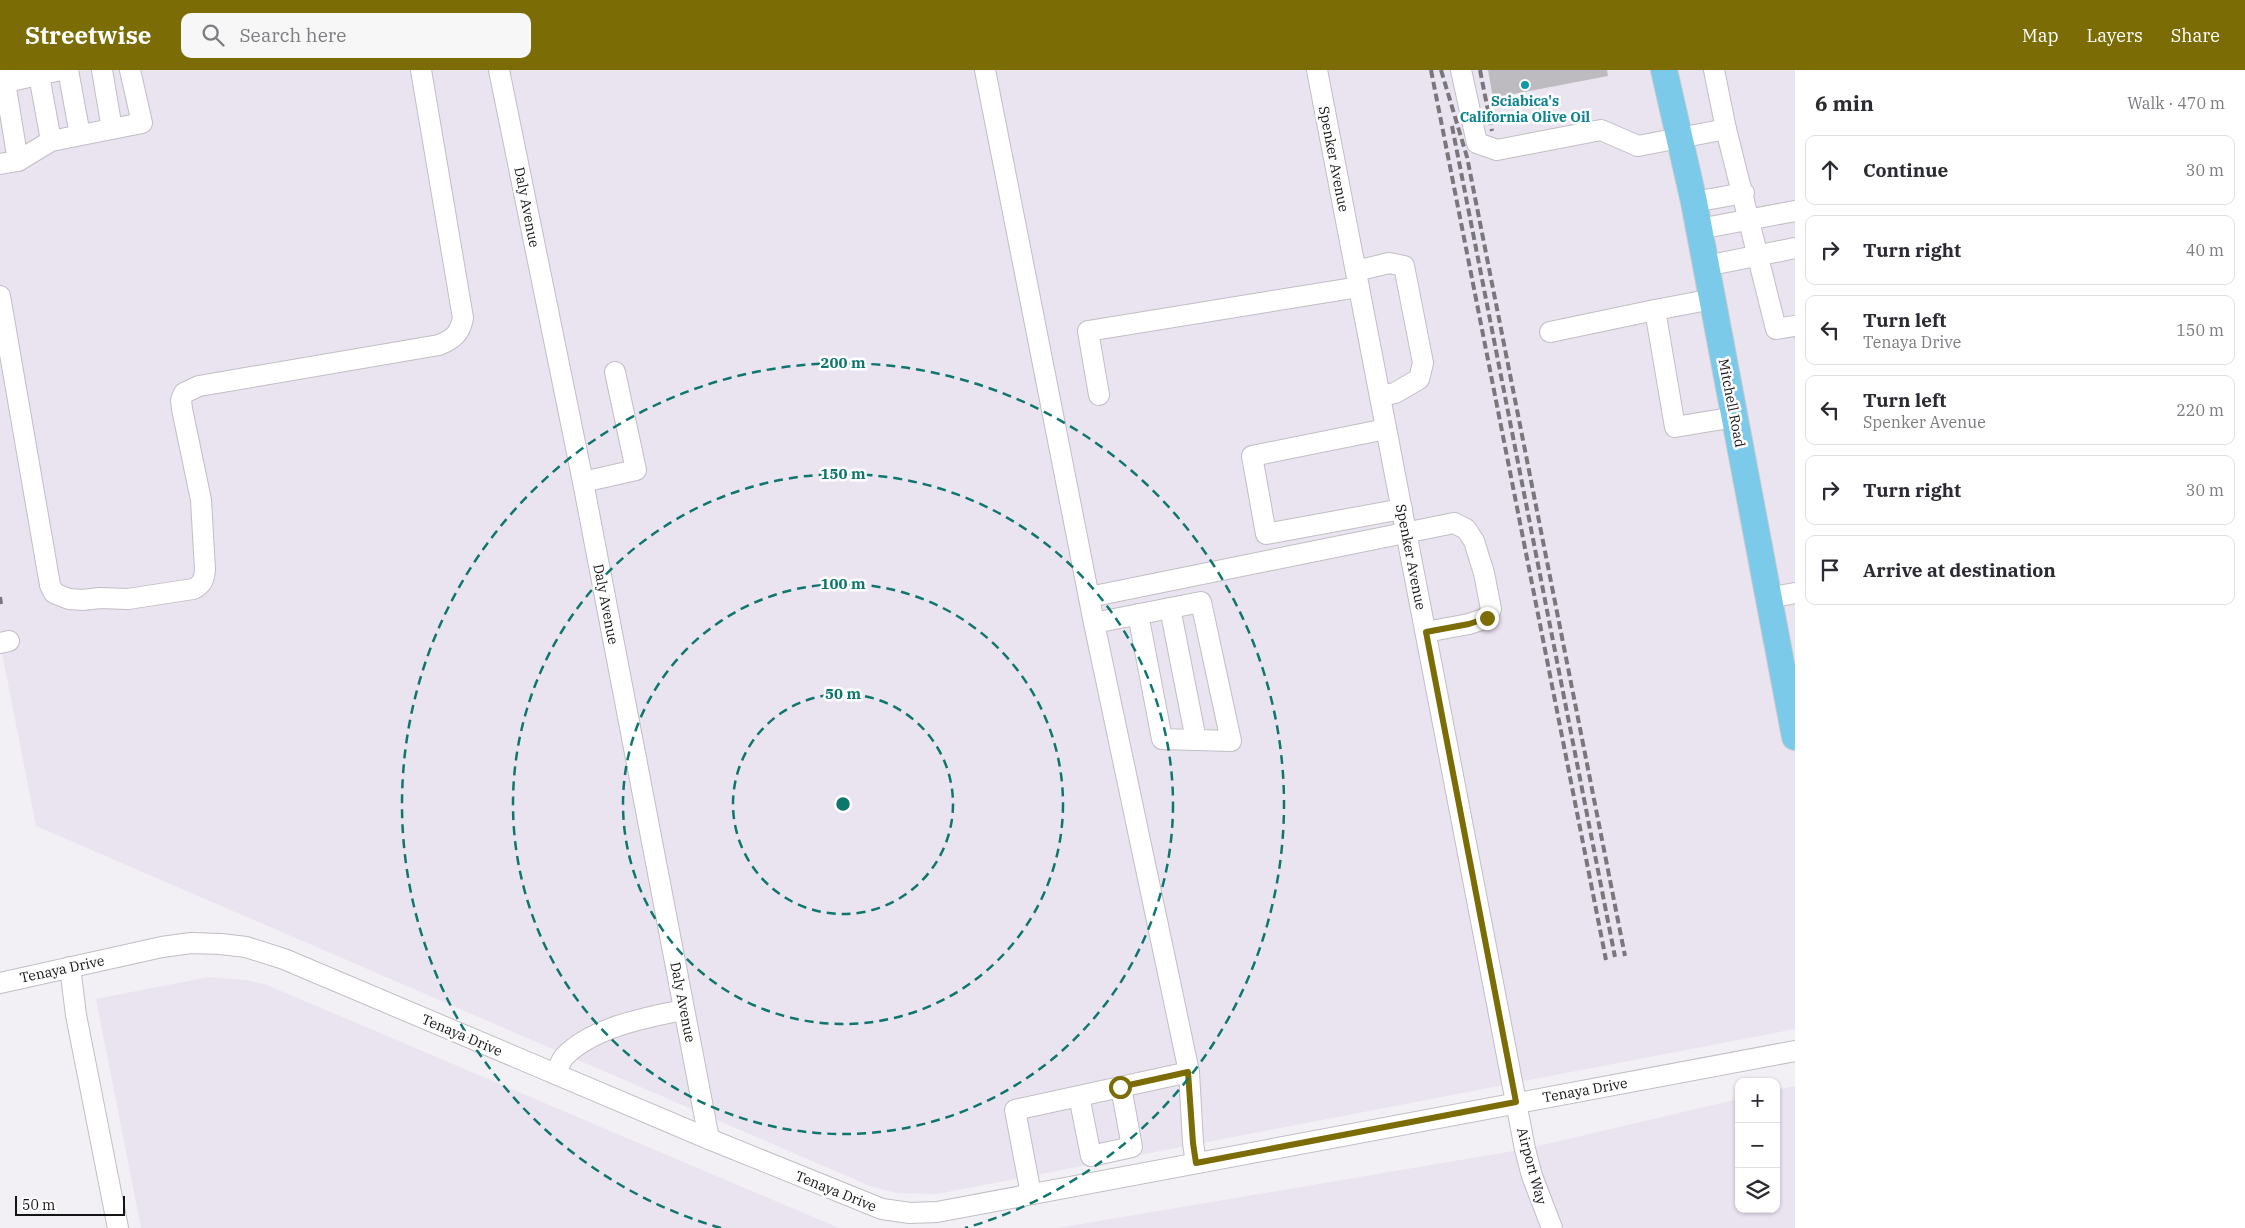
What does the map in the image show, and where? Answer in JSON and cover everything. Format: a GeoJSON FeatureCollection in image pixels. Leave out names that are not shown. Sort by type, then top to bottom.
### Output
{"type":"FeatureCollection","features":[{"type":"Feature","properties":{"kind":"main road","name":"Mitchell Road"},"geometry":{"type":"LineString","coordinates":[[1664,70],[1700,229],[1795,737]]}},
{"type":"Feature","properties":{"kind":"street"},"geometry":{"type":"LineString","coordinates":[[61,70],[39,75],[4,76],[9,162],[51,141],[142,123],[130,70]]}},
{"type":"Feature","properties":{"kind":"street"},"geometry":{"type":"LineString","coordinates":[[68,70],[80,135]]}},
{"type":"Feature","properties":{"kind":"street"},"geometry":{"type":"LineString","coordinates":[[102,70],[112,129]]}},
{"type":"Feature","properties":{"kind":"street"},"geometry":{"type":"LineString","coordinates":[[0,296],[50,584],[54,593],[69,599],[128,599],[193,589],[200,585],[204,579],[205,570],[201,500],[182,409],[181,400],[184,393],[199,386],[439,345],[452,340],[460,330],[463,318],[421,70]]}},
{"type":"Feature","properties":{"kind":"street","name":"Daly Avenue"},"geometry":{"type":"LineString","coordinates":[[500,70],[583,482],[709,1139]]}},
{"type":"Feature","properties":{"kind":"street"},"geometry":{"type":"LineString","coordinates":[[985,70],[1088,597],[1188,1072],[1196,1163]]}},
{"type":"Feature","properties":{"kind":"street","name":"Spenker Avenue"},"geometry":{"type":"LineString","coordinates":[[1317,70],[1516,1102]]}},
{"type":"Feature","properties":{"kind":"street"},"geometry":{"type":"LineString","coordinates":[[1461,70],[1477,143],[1497,150],[1601,130],[1638,146],[1726,129]]}},
{"type":"Feature","properties":{"kind":"street"},"geometry":{"type":"LineString","coordinates":[[1714,70],[1726,129],[1744,193],[1776,329],[1795,326]]}},
{"type":"Feature","properties":{"kind":"street"},"geometry":{"type":"LineString","coordinates":[[39,75],[51,141]]}},
{"type":"Feature","properties":{"kind":"street"},"geometry":{"type":"LineString","coordinates":[[1694,202],[1744,193]]}},
{"type":"Feature","properties":{"kind":"street"},"geometry":{"type":"LineString","coordinates":[[1700,229],[1795,211]]}},
{"type":"Feature","properties":{"kind":"street"},"geometry":{"type":"LineString","coordinates":[[1706,266],[1795,248]]}},
{"type":"Feature","properties":{"kind":"street"},"geometry":{"type":"LineString","coordinates":[[1099,395],[1088,331],[1357,279],[1389,264],[1404,266],[1423,363],[1419,379],[1395,393],[1380,396]]}},
{"type":"Feature","properties":{"kind":"street"},"geometry":{"type":"LineString","coordinates":[[1550,332],[1713,299]]}},
{"type":"Feature","properties":{"kind":"street"},"geometry":{"type":"LineString","coordinates":[[1655,310],[1675,427],[1735,417]]}},
{"type":"Feature","properties":{"kind":"street"},"geometry":{"type":"LineString","coordinates":[[583,482],[636,470],[615,372]]}},
{"type":"Feature","properties":{"kind":"street"},"geometry":{"type":"LineString","coordinates":[[1271,561],[1252,456],[1386,429]]}},
{"type":"Feature","properties":{"kind":"street"},"geometry":{"type":"LineString","coordinates":[[1266,534],[1402,509]]}},
{"type":"Feature","properties":{"kind":"street"},"geometry":{"type":"LineString","coordinates":[[1088,597],[1454,523],[1466,529],[1474,541],[1484,573],[1491,609],[1487,618],[1469,624],[1426,632]]}},
{"type":"Feature","properties":{"kind":"street"},"geometry":{"type":"LineString","coordinates":[[1769,598],[1795,593]]}},
{"type":"Feature","properties":{"kind":"street"},"geometry":{"type":"LineString","coordinates":[[1094,623],[1138,614],[1200,602],[1231,741],[1162,739],[1138,614]]}},
{"type":"Feature","properties":{"kind":"street"},"geometry":{"type":"LineString","coordinates":[[1170,608],[1196,740]]}},
{"type":"Feature","properties":{"kind":"street","name":"Tenaya Drive"},"geometry":{"type":"LineString","coordinates":[[0,983],[162,947],[191,943],[246,947],[284,959],[709,1139],[882,1209],[910,1213],[937,1212],[1795,1051]]}},
{"type":"Feature","properties":{"kind":"street"},"geometry":{"type":"LineString","coordinates":[[70,967],[76,1014],[118,1228]]}},
{"type":"Feature","properties":{"kind":"street"},"geometry":{"type":"LineString","coordinates":[[556,1074],[562,1059],[580,1043],[649,1016],[684,1010]]}},
{"type":"Feature","properties":{"kind":"street"},"geometry":{"type":"LineString","coordinates":[[1031,1194],[1015,1110],[1188,1072]]}},
{"type":"Feature","properties":{"kind":"street"},"geometry":{"type":"LineString","coordinates":[[1079,1096],[1091,1156],[1132,1147],[1120,1087]]}},
{"type":"Feature","properties":{"kind":"street","name":"Airport Way"},"geometry":{"type":"LineString","coordinates":[[1516,1102],[1532,1176],[1552,1228]]}},
{"type":"Feature","properties":{"kind":"shaded area"},"geometry":{"type":"Polygon","coordinates":[[[0,70],[1795,70],[1795,1029],[937,1194],[896,1193],[870,1186],[36,826],[2,653],[0,653],[0,70]]]}},
{"type":"Feature","properties":{"kind":"shaded area"},"geometry":{"type":"Polygon","coordinates":[[[209,977],[247,980],[267,985],[839,1228],[141,1228],[96,999],[209,977]]]}},
{"type":"Feature","properties":{"kind":"shaded area"},"geometry":{"type":"Polygon","coordinates":[[[1795,1086],[1795,1228],[1058,1228],[1525,1149],[1735,1100],[1735,1213],[1780,1213],[1780,1089],[1795,1086]]]}},
{"type":"Feature","properties":{"kind":"building","name":"Sciabica's California Olive Oil"},"geometry":{"type":"Polygon","coordinates":[[[1488,70],[1607,70],[1608,76],[1493,98],[1488,70]]]}},
{"type":"Feature","properties":{"kind":"railway"},"geometry":{"type":"LineString","coordinates":[[1431,70],[1606,960]]}},
{"type":"Feature","properties":{"kind":"railway"},"geometry":{"type":"LineString","coordinates":[[1441,70],[1467,157],[1625,956]]}},
{"type":"Feature","properties":{"kind":"railway"},"geometry":{"type":"LineString","coordinates":[[1480,70],[1492,131]]}},
{"type":"Feature","properties":{"kind":"railway"},"geometry":{"type":"LineString","coordinates":[[1452,126],[1615,957]]}},
{"type":"Feature","properties":{"kind":"railway"},"geometry":{"type":"LineString","coordinates":[[0,597],[1,604]]}},
{"type":"Feature","properties":{"kind":"place","name":"Sciabica's California Olive Oil"},"geometry":{"type":"Point","coordinates":[1525,85]}},
{"type":"Feature","properties":{"kind":"route"},"geometry":{"type":"LineString","coordinates":[[1120,1087],[1188,1072],[1196,1163],[1516,1102],[1426,632],[1469,624],[1487,618]]}}]}
